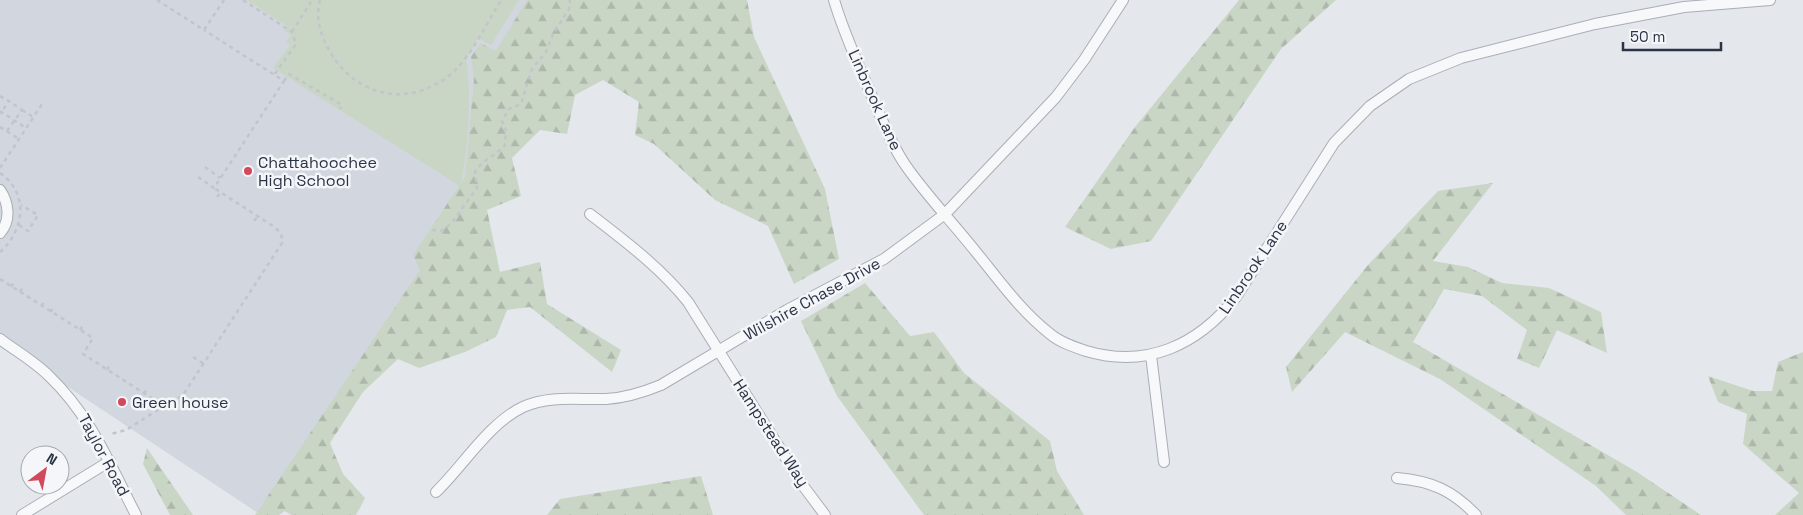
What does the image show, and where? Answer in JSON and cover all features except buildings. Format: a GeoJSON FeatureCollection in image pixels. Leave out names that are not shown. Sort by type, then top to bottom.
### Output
{"type":"FeatureCollection","features":[{"type":"Feature","properties":{"kind":"street","name":"Linbrook Lane"},"geometry":{"type":"LineString","coordinates":[[834,0],[843,30],[893,145],[906,166],[1024,312],[1050,335],[1073,347],[1099,355],[1125,357],[1151,355],[1189,341],[1222,315],[1236,297],[1334,143],[1370,106],[1409,79],[1461,58],[1595,24],[1684,7],[1770,0]]}},
{"type":"Feature","properties":{"kind":"street","name":"Wilshire Chase Drive"},"geometry":{"type":"LineString","coordinates":[[436,492],[497,425],[522,407],[552,398],[608,399],[641,393],[661,384],[787,310],[884,259],[915,238],[945,214],[1056,97],[1084,60],[1120,1]]}},
{"type":"Feature","properties":{"kind":"street"},"geometry":{"type":"LineString","coordinates":[[0,190],[8,207],[8,218],[0,233]]}},
{"type":"Feature","properties":{"kind":"street","name":"Hampstead Way"},"geometry":{"type":"LineString","coordinates":[[590,214],[649,260],[669,279],[688,302],[804,487],[825,515]]}},
{"type":"Feature","properties":{"kind":"street","name":"Taylor Road"},"geometry":{"type":"LineString","coordinates":[[0,339],[48,375],[76,406],[91,427],[110,461],[136,515]]}},
{"type":"Feature","properties":{"kind":"street"},"geometry":{"type":"LineString","coordinates":[[1151,355],[1164,462]]}},
{"type":"Feature","properties":{"kind":"street"},"geometry":{"type":"LineString","coordinates":[[22,515],[110,461]]}},
{"type":"Feature","properties":{"kind":"street"},"geometry":{"type":"LineString","coordinates":[[1397,478],[1421,480],[1441,487],[1476,515]]}},
{"type":"Feature","properties":{"kind":"path"},"geometry":{"type":"LineString","coordinates":[[157,0],[284,81]]}},
{"type":"Feature","properties":{"kind":"path"},"geometry":{"type":"LineString","coordinates":[[204,30],[224,0]]}},
{"type":"Feature","properties":{"kind":"path"},"geometry":{"type":"LineString","coordinates":[[243,0],[292,32],[296,44],[274,75]]}},
{"type":"Feature","properties":{"kind":"path"},"geometry":{"type":"LineString","coordinates":[[292,32],[312,0]]}},
{"type":"Feature","properties":{"kind":"path"},"geometry":{"type":"LineString","coordinates":[[320,0],[318,24],[336,62],[347,76],[372,90],[408,94],[441,82],[457,68],[501,0]]}},
{"type":"Feature","properties":{"kind":"path"},"geometry":{"type":"LineString","coordinates":[[432,230],[441,231],[451,224],[477,188],[475,172],[483,160],[497,154],[505,145],[506,130],[502,121],[509,109],[520,104],[532,69],[546,52],[553,34],[569,9],[570,0]]}},
{"type":"Feature","properties":{"kind":"path"},"geometry":{"type":"LineString","coordinates":[[214,188],[289,74],[342,105],[340,109]]}},
{"type":"Feature","properties":{"kind":"path"},"geometry":{"type":"LineString","coordinates":[[0,96],[33,117]]}},
{"type":"Feature","properties":{"kind":"path"},"geometry":{"type":"LineString","coordinates":[[9,101],[1,112],[26,128]]}},
{"type":"Feature","properties":{"kind":"path"},"geometry":{"type":"LineString","coordinates":[[0,168],[44,101]]}},
{"type":"Feature","properties":{"kind":"path"},"geometry":{"type":"LineString","coordinates":[[7,132],[22,110]]}},
{"type":"Feature","properties":{"kind":"path"},"geometry":{"type":"LineString","coordinates":[[0,128],[19,139]]}},
{"type":"Feature","properties":{"kind":"path"},"geometry":{"type":"LineString","coordinates":[[204,168],[220,178]]}},
{"type":"Feature","properties":{"kind":"path"},"geometry":{"type":"LineString","coordinates":[[111,434],[126,430],[183,395],[282,243],[283,238],[280,231],[198,177]]}},
{"type":"Feature","properties":{"kind":"path"},"geometry":{"type":"LineString","coordinates":[[217,198],[221,192]]}},
{"type":"Feature","properties":{"kind":"path"},"geometry":{"type":"LineString","coordinates":[[19,225],[28,231],[38,215],[21,205]]}},
{"type":"Feature","properties":{"kind":"path"},"geometry":{"type":"LineString","coordinates":[[254,221],[258,216]]}},
{"type":"Feature","properties":{"kind":"path"},"geometry":{"type":"LineString","coordinates":[[0,279],[93,338],[83,354],[164,406]]}},
{"type":"Feature","properties":{"kind":"path"},"geometry":{"type":"LineString","coordinates":[[11,287],[15,280]]}},
{"type":"Feature","properties":{"kind":"path"},"geometry":{"type":"LineString","coordinates":[[20,292],[24,286]]}},
{"type":"Feature","properties":{"kind":"path"},"geometry":{"type":"LineString","coordinates":[[41,306],[46,300]]}},
{"type":"Feature","properties":{"kind":"path"},"geometry":{"type":"LineString","coordinates":[[50,312],[55,306]]}},
{"type":"Feature","properties":{"kind":"path"},"geometry":{"type":"LineString","coordinates":[[80,330],[84,324]]}},
{"type":"Feature","properties":{"kind":"path"},"geometry":{"type":"LineString","coordinates":[[193,357],[204,364]]}},
{"type":"Feature","properties":{"kind":"path"},"geometry":{"type":"LineString","coordinates":[[107,370],[111,363]]}},
{"type":"Feature","properties":{"kind":"path"},"geometry":{"type":"LineString","coordinates":[[144,394],[148,388]]}},
{"type":"Feature","properties":{"kind":"shaded area","name":"Chattahoochee High School"},"geometry":{"type":"Polygon","coordinates":[[[0,0],[606,0],[274,515],[261,515],[0,342],[0,0]]]}},
{"type":"Feature","properties":{"kind":"green space"},"geometry":{"type":"Polygon","coordinates":[[[247,0],[519,0],[491,45],[478,38],[466,60],[469,88],[468,123],[460,186],[273,68],[290,45],[286,42],[291,35],[284,30],[287,26],[247,0]]]}},
{"type":"Feature","properties":{"kind":"green space"},"geometry":{"type":"Polygon","coordinates":[[[527,0],[747,0],[754,37],[825,189],[839,259],[794,284],[768,226],[715,200],[654,144],[635,135],[639,102],[603,80],[575,95],[567,134],[540,130],[512,158],[521,196],[487,210],[500,272],[540,262],[547,304],[621,350],[612,372],[530,307],[507,310],[496,337],[465,352],[419,368],[398,359],[363,392],[330,443],[343,474],[365,498],[356,515],[291,515],[285,511],[279,515],[255,515],[420,270],[413,255],[465,177],[474,79],[471,57],[480,43],[496,51],[527,0]]]}},
{"type":"Feature","properties":{"kind":"green space"},"geometry":{"type":"Polygon","coordinates":[[[1239,0],[1336,0],[1281,49],[1151,241],[1111,249],[1065,227],[1135,127],[1239,0]]]}},
{"type":"Feature","properties":{"kind":"green space"},"geometry":{"type":"Polygon","coordinates":[[[1493,183],[1433,261],[1468,267],[1502,283],[1549,288],[1601,312],[1607,353],[1557,330],[1539,368],[1517,359],[1527,330],[1482,296],[1444,289],[1413,342],[1637,472],[1701,515],[1626,515],[1596,486],[1440,379],[1345,332],[1292,392],[1286,367],[1368,265],[1438,191],[1493,183]]]}},
{"type":"Feature","properties":{"kind":"green space"},"geometry":{"type":"Polygon","coordinates":[[[865,283],[910,336],[934,332],[964,373],[1050,441],[1057,471],[1084,515],[924,515],[837,396],[801,321],[865,283]]]}},
{"type":"Feature","properties":{"kind":"green space"},"geometry":{"type":"Polygon","coordinates":[[[1803,352],[1803,515],[1775,515],[1799,493],[1743,444],[1747,414],[1718,402],[1708,376],[1753,391],[1772,391],[1778,362],[1803,352]]]}},
{"type":"Feature","properties":{"kind":"green space"},"geometry":{"type":"Polygon","coordinates":[[[147,448],[193,515],[170,515],[143,464],[147,448]]]}},
{"type":"Feature","properties":{"kind":"green space"},"geometry":{"type":"Polygon","coordinates":[[[701,476],[713,515],[547,515],[560,499],[701,476]]]}},
{"type":"Feature","properties":{"kind":"place","name":"Chattahoochee High School"},"geometry":{"type":"Point","coordinates":[248,171]}},
{"type":"Feature","properties":{"kind":"place","name":"Green house"},"geometry":{"type":"Point","coordinates":[122,402]}}]}
